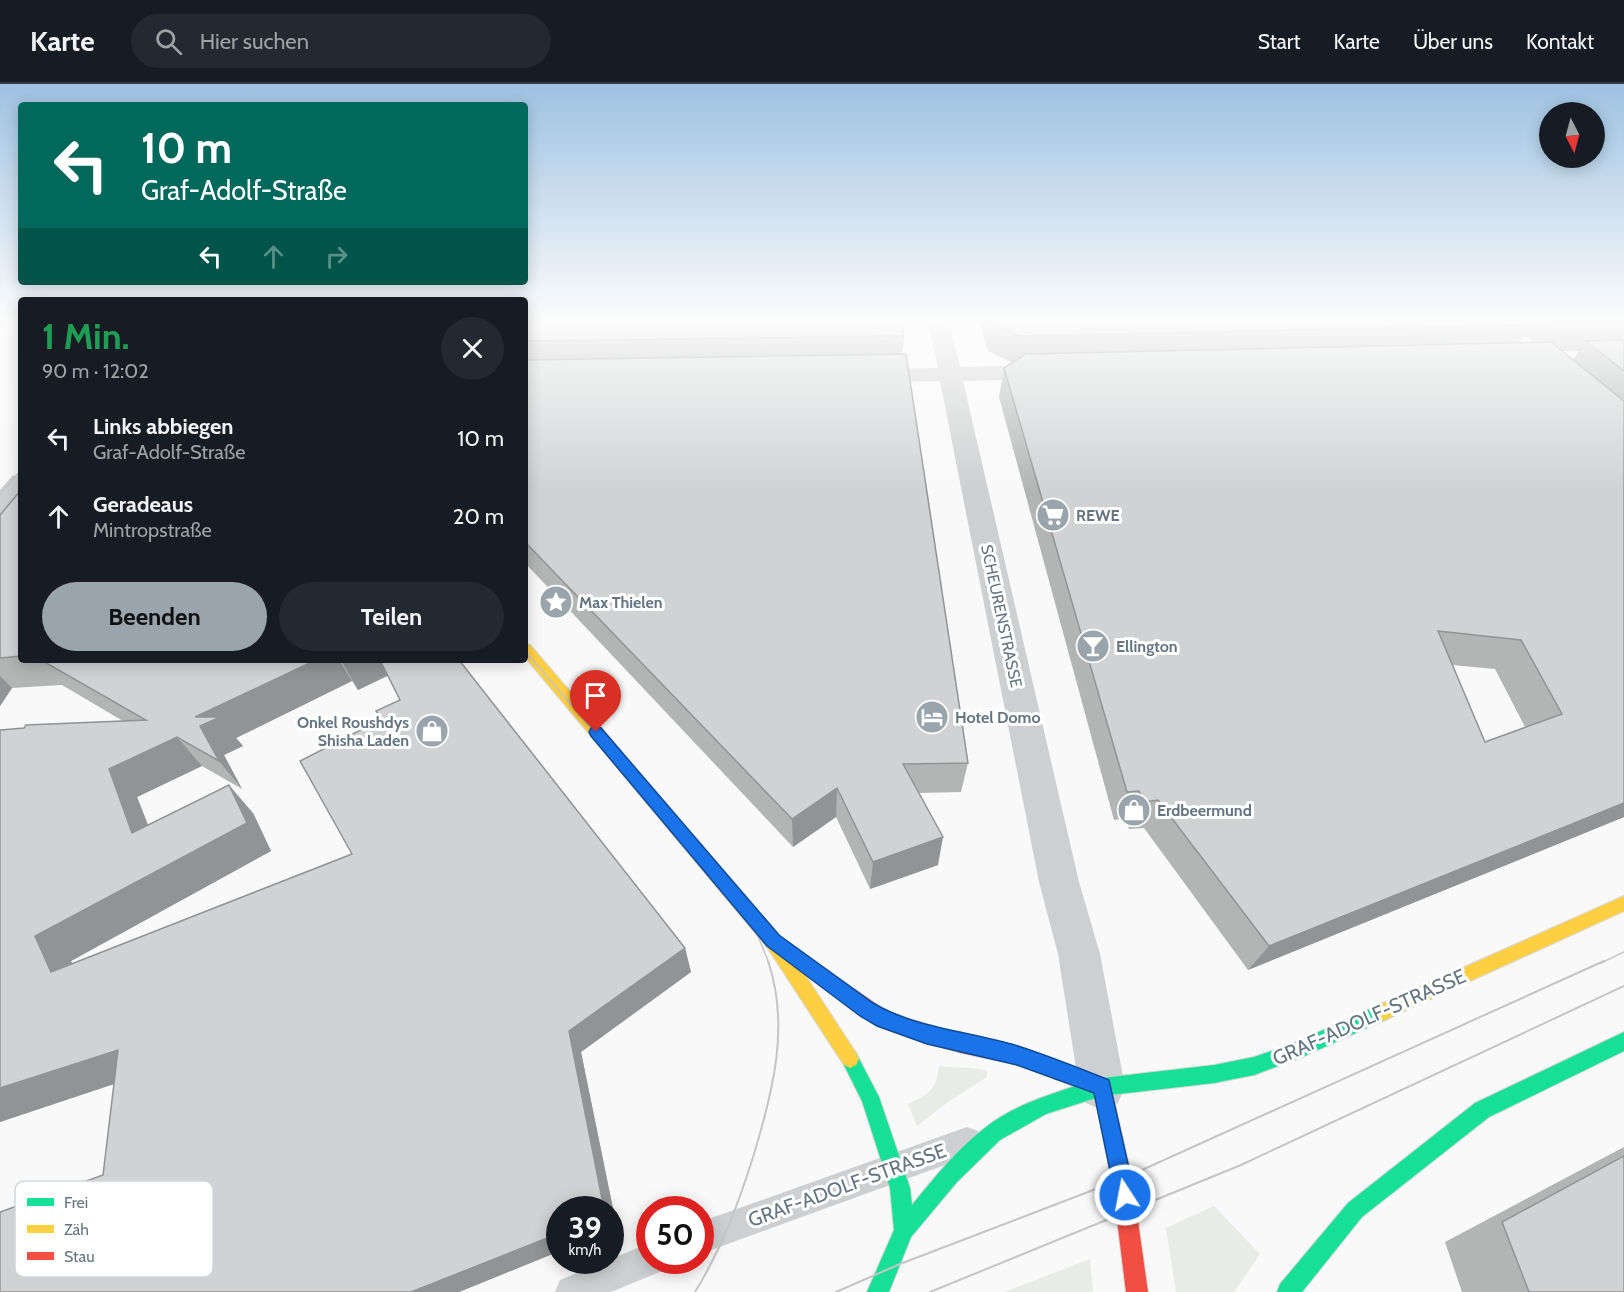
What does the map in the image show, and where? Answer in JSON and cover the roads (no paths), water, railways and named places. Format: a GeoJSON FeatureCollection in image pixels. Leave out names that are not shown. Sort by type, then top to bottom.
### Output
{"type":"FeatureCollection","features":[{"type":"Feature","properties":{"kind":"main road"},"geometry":{"type":"LineString","coordinates":[[528,652],[773,940],[853,1064],[870,1097],[900,1188],[904,1230]]}},
{"type":"Feature","properties":{"kind":"main road","name":"GRAF-ADOLF-STRASSE"},"geometry":{"type":"LineString","coordinates":[[878,1292],[904,1230],[950,1175],[993,1133],[1042,1106],[1102,1087],[1215,1074],[1264,1063],[1294,1052],[1624,903]]}},
{"type":"Feature","properties":{"kind":"main road","name":"GRAF-ADOLF-STRASSE"},"geometry":{"type":"LineString","coordinates":[[773,940],[866,1010],[883,1019],[927,1035],[1017,1055],[1102,1087]]}},
{"type":"Feature","properties":{"kind":"main road"},"geometry":{"type":"LineString","coordinates":[[1288,1292],[1355,1210],[1482,1110],[1624,1041]]}},
{"type":"Feature","properties":{"kind":"main road"},"geometry":{"type":"LineString","coordinates":[[1102,1087],[1122,1179],[1137,1292]]}},
{"type":"Feature","properties":{"kind":"street","name":"SCHEURENSTRASSE"},"geometry":{"type":"LineString","coordinates":[[951,377],[1059,882],[1079,954],[1102,1087]]}},
{"type":"Feature","properties":{"kind":"street"},"geometry":{"type":"LineString","coordinates":[[0,507],[18,486]]}},
{"type":"Feature","properties":{"kind":"lane","name":"GRAF-ADOLF-STRASSE"},"geometry":{"type":"LineString","coordinates":[[714,1233],[993,1133]]}},
{"type":"Feature","properties":{"kind":"lane"},"geometry":{"type":"LineString","coordinates":[[572,1292],[636,1266]]}},
{"type":"Feature","properties":{"kind":"tram line"},"geometry":{"type":"LineString","coordinates":[[0,494],[18,473]]}},
{"type":"Feature","properties":{"kind":"tram line"},"geometry":{"type":"LineString","coordinates":[[528,654],[728,887],[755,929],[769,963]]}},
{"type":"Feature","properties":{"kind":"tram line"},"geometry":{"type":"LineString","coordinates":[[1601,963],[1624,952]]}},
{"type":"Feature","properties":{"kind":"tram line"},"geometry":{"type":"LineString","coordinates":[[695,1292],[714,1259],[736,1207],[754,1154],[773,1082],[778,1009],[768,961]]}},
{"type":"Feature","properties":{"kind":"tram line"},"geometry":{"type":"LineString","coordinates":[[836,1292],[900,1264],[1122,1179],[1604,961]]}},
{"type":"Feature","properties":{"kind":"tram line"},"geometry":{"type":"LineString","coordinates":[[930,1292],[1241,1165],[1624,986]]}},
{"type":"Feature","properties":{"kind":"place","name":"REWE"},"geometry":{"type":"Point","coordinates":[1053,515]}},
{"type":"Feature","properties":{"kind":"place","name":"Max Thielen"},"geometry":{"type":"Point","coordinates":[556,602]}},
{"type":"Feature","properties":{"kind":"place","name":"Ellington"},"geometry":{"type":"Point","coordinates":[1093,646]}},
{"type":"Feature","properties":{"kind":"place","name":"Hotel Domo"},"geometry":{"type":"Point","coordinates":[932,717]}},
{"type":"Feature","properties":{"kind":"place","name":"Onkel Roushdys Shisha Laden"},"geometry":{"type":"Point","coordinates":[432,731]}},
{"type":"Feature","properties":{"kind":"place","name":"Erdbeermund"},"geometry":{"type":"Point","coordinates":[1134,810]}}]}
